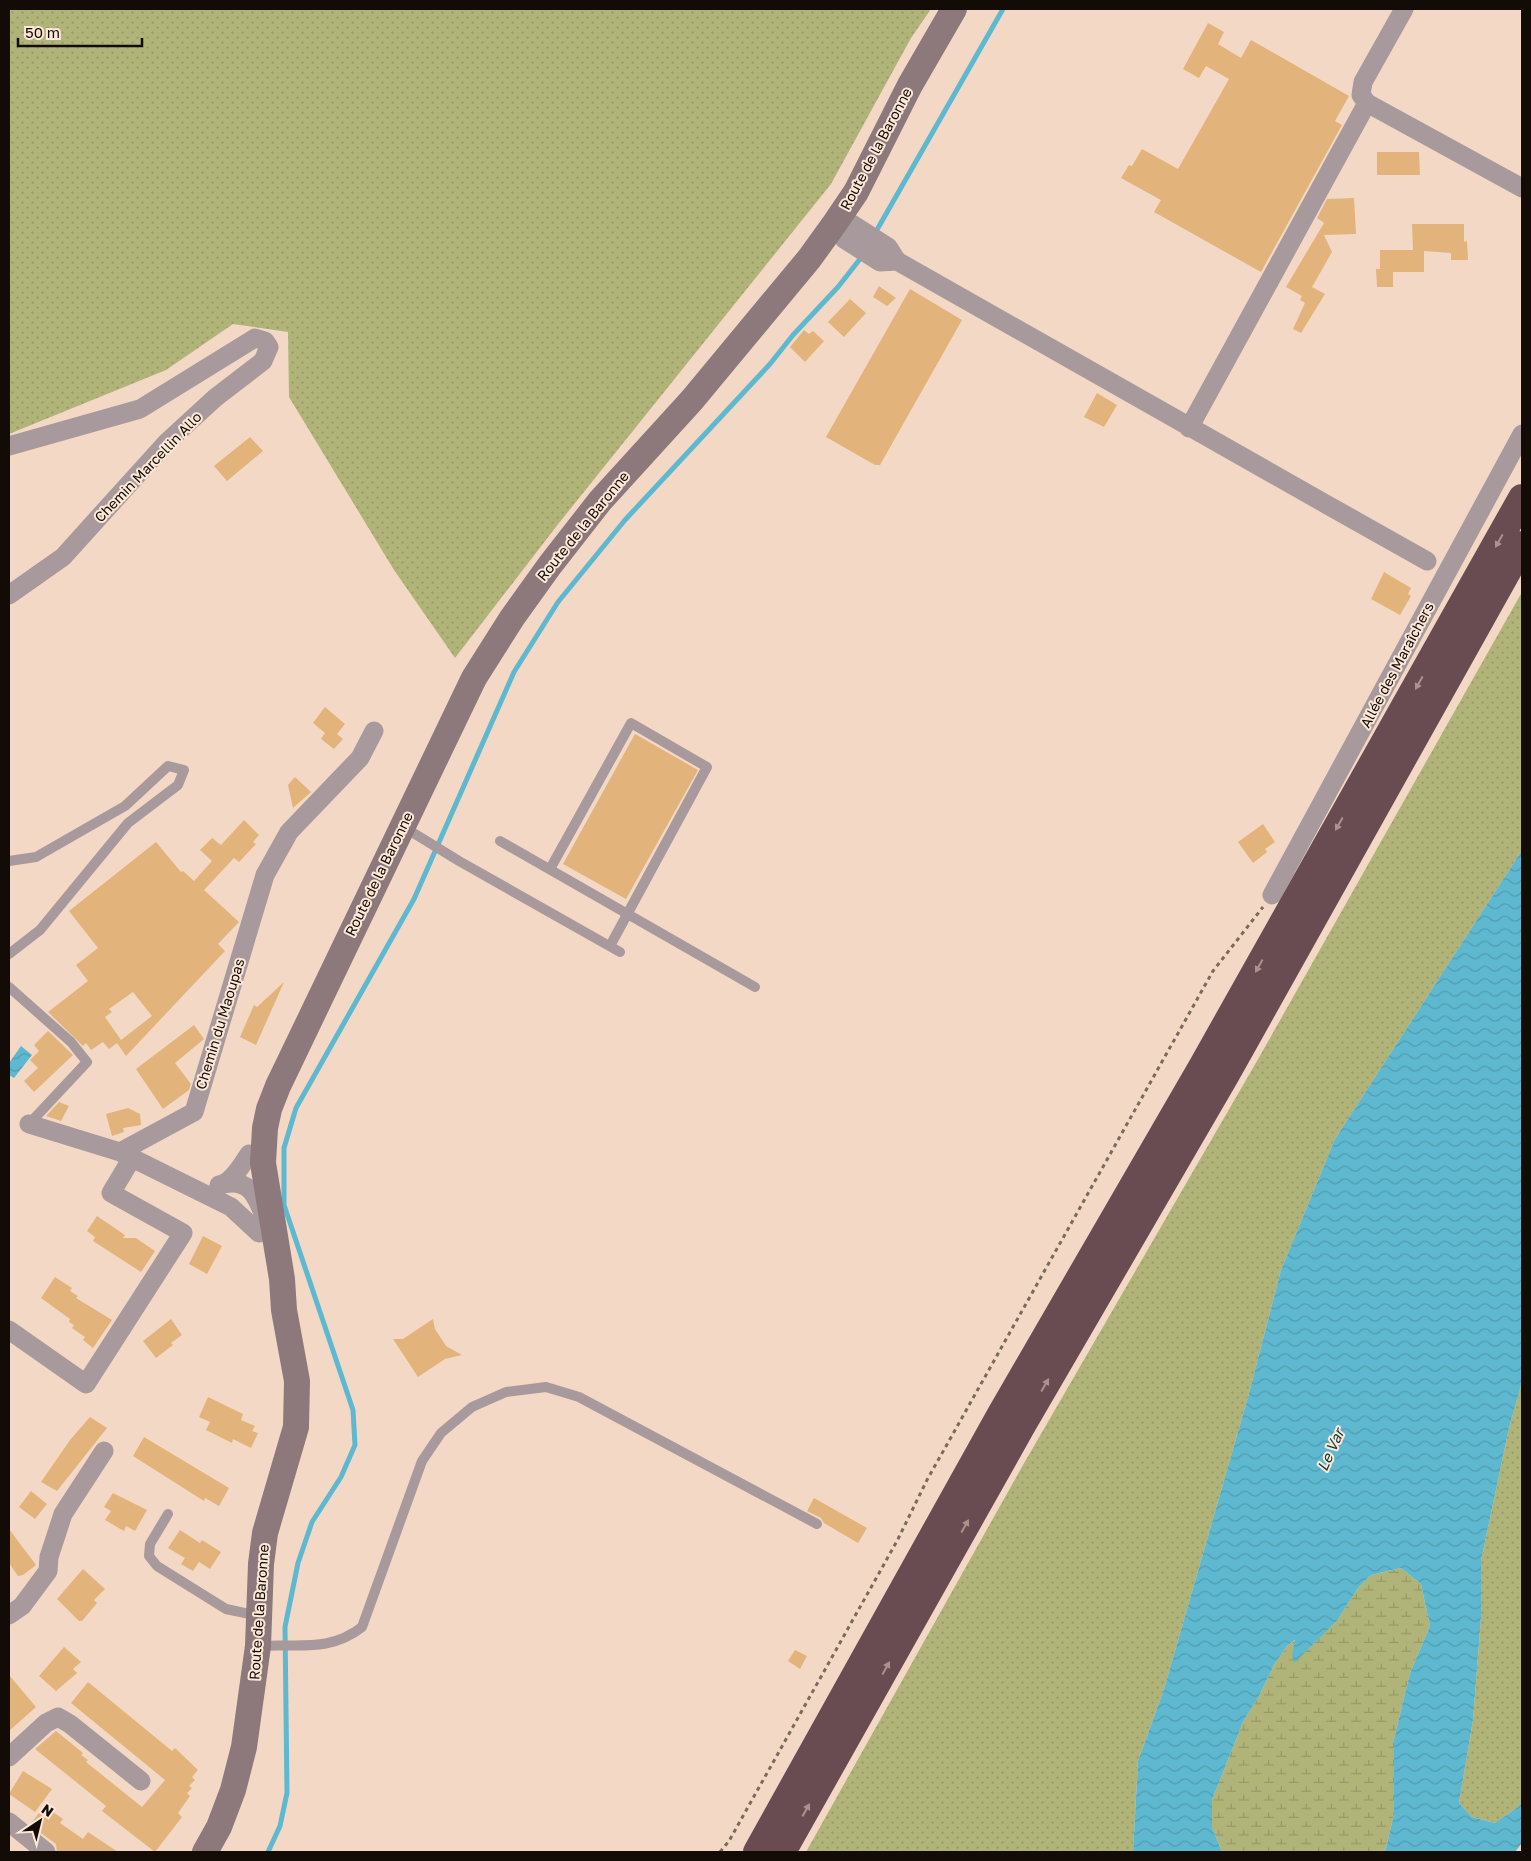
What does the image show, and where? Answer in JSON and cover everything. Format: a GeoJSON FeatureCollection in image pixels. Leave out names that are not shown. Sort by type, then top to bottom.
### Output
{"type":"FeatureCollection","features":[{"type":"Feature","properties":{"kind":"highway"},"geometry":{"type":"LineString","coordinates":[[756,1852],[1001,1414],[1212,1050],[1522,498]]}},
{"type":"Feature","properties":{"kind":"highway"},"geometry":{"type":"LineString","coordinates":[[782,1852],[1021,1427],[1225,1076],[1522,545]]}},
{"type":"Feature","properties":{"kind":"main road","name":"Route de la Baronne"},"geometry":{"type":"LineString","coordinates":[[205,1852],[219,1826],[233,1790],[267,1645],[260,1616],[260,1564],[265,1533],[296,1427],[297,1381],[284,1310],[282,1279],[246,1184],[263,1146],[265,1128],[278,1086],[474,678],[512,618],[600,501],[741,340],[809,259],[836,223],[856,192],[910,85],[954,9]]}},
{"type":"Feature","properties":{"kind":"street"},"geometry":{"type":"LineString","coordinates":[[1404,9],[1363,82],[1360,95],[1367,103],[1522,188]]}},
{"type":"Feature","properties":{"kind":"street"},"geometry":{"type":"LineString","coordinates":[[1189,428],[1367,103]]}},
{"type":"Feature","properties":{"kind":"street"},"geometry":{"type":"LineString","coordinates":[[836,223],[844,240],[880,262],[897,261],[1427,561]]}},
{"type":"Feature","properties":{"kind":"street","name":"Chemin Marcellin Allo"},"geometry":{"type":"LineString","coordinates":[[9,446],[140,409],[256,338],[265,342],[269,347],[263,361],[215,398],[166,443],[63,557],[9,595]]}},
{"type":"Feature","properties":{"kind":"street","name":"Allée des Maraîchers"},"geometry":{"type":"LineString","coordinates":[[1272,895],[1522,434]]}},
{"type":"Feature","properties":{"kind":"street","name":"Chemin du Maoupas"},"geometry":{"type":"LineString","coordinates":[[126,1155],[194,1112],[265,875],[289,832],[360,758],[374,731]]}},
{"type":"Feature","properties":{"kind":"street"},"geometry":{"type":"LineString","coordinates":[[29,1124],[126,1155],[195,1188],[246,1184],[267,1237]]}},
{"type":"Feature","properties":{"kind":"street"},"geometry":{"type":"LineString","coordinates":[[9,1330],[86,1384],[183,1233],[111,1193],[126,1155]]}},
{"type":"Feature","properties":{"kind":"street"},"geometry":{"type":"LineString","coordinates":[[9,1615],[22,1606],[48,1571],[50,1557],[63,1514],[104,1452]]}},
{"type":"Feature","properties":{"kind":"street"},"geometry":{"type":"LineString","coordinates":[[9,1757],[46,1723],[58,1717],[70,1724],[141,1781]]}},
{"type":"Feature","properties":{"kind":"street"},"geometry":{"type":"LineString","coordinates":[[9,1822],[46,1852]]}},
{"type":"Feature","properties":{"kind":"lane"},"geometry":{"type":"LineString","coordinates":[[550,869],[631,723],[707,767],[610,946]]}},
{"type":"Feature","properties":{"kind":"lane"},"geometry":{"type":"LineString","coordinates":[[9,861],[36,856],[125,806],[168,766],[184,770],[178,785],[128,823],[40,930],[9,954]]}},
{"type":"Feature","properties":{"kind":"lane"},"geometry":{"type":"LineString","coordinates":[[402,826],[458,861],[620,952]]}},
{"type":"Feature","properties":{"kind":"lane"},"geometry":{"type":"LineString","coordinates":[[500,841],[755,987]]}},
{"type":"Feature","properties":{"kind":"lane"},"geometry":{"type":"LineString","coordinates":[[9,987],[72,1042],[87,1062],[29,1124]]}},
{"type":"Feature","properties":{"kind":"lane"},"geometry":{"type":"LineString","coordinates":[[267,1645],[322,1646],[353,1634],[362,1627],[422,1461],[440,1433],[472,1407],[506,1392],[546,1387],[579,1396],[817,1524]]}},
{"type":"Feature","properties":{"kind":"lane"},"geometry":{"type":"LineString","coordinates":[[168,1514],[150,1544],[149,1556],[157,1566],[226,1609],[260,1616]]}},
{"type":"Feature","properties":{"kind":"path"},"geometry":{"type":"LineString","coordinates":[[720,1852],[729,1841],[898,1542],[927,1480],[1213,971],[1272,895]]}},
{"type":"Feature","properties":{"kind":"green space"},"geometry":{"type":"Polygon","coordinates":[[[9,9],[931,9],[911,38],[831,184],[559,523],[455,658],[394,570],[289,397],[288,332],[233,324],[166,370],[9,434],[9,9]]]}},
{"type":"Feature","properties":{"kind":"green space"},"geometry":{"type":"Polygon","coordinates":[[[1522,592],[1522,850],[1335,1139],[1281,1270],[1248,1397],[1164,1689],[1138,1761],[1133,1852],[806,1852],[1023,1465],[1257,1061],[1522,592]]]}},
{"type":"Feature","properties":{"kind":"green space"},"geometry":{"type":"Polygon","coordinates":[[[1522,1382],[1522,1804],[1495,1823],[1472,1817],[1459,1803],[1473,1720],[1481,1617],[1481,1561],[1509,1428],[1522,1382]]]}},
{"type":"Feature","properties":{"kind":"green space"},"geometry":{"type":"Polygon","coordinates":[[[1401,1568],[1421,1584],[1430,1626],[1410,1673],[1394,1739],[1394,1814],[1385,1852],[1222,1852],[1212,1827],[1212,1800],[1243,1722],[1259,1696],[1274,1665],[1287,1646],[1296,1640],[1294,1662],[1336,1622],[1358,1588],[1371,1575],[1401,1568]]]}},
{"type":"Feature","properties":{"kind":"water","name":"Le Var"},"geometry":{"type":"Polygon","coordinates":[[[1522,850],[1522,1382],[1509,1428],[1481,1561],[1481,1617],[1473,1720],[1459,1803],[1472,1817],[1495,1823],[1522,1804],[1522,1843],[1515,1852],[1385,1852],[1394,1814],[1394,1739],[1410,1673],[1430,1626],[1421,1584],[1401,1568],[1371,1575],[1358,1588],[1336,1622],[1294,1663],[1292,1655],[1295,1640],[1287,1646],[1274,1665],[1259,1696],[1243,1722],[1212,1800],[1212,1827],[1222,1852],[1133,1852],[1138,1761],[1164,1689],[1248,1397],[1281,1270],[1335,1139],[1522,850]]]}},
{"type":"Feature","properties":{"kind":"water"},"geometry":{"type":"Polygon","coordinates":[[[21,1046],[32,1055],[14,1078],[9,1075],[9,1063],[21,1046]]]}},
{"type":"Feature","properties":{"kind":"building"},"geometry":{"type":"Polygon","coordinates":[[[1208,23],[1224,32],[1218,44],[1241,58],[1251,40],[1349,96],[1335,121],[1342,125],[1261,272],[1154,212],[1161,200],[1121,178],[1129,165],[1132,166],[1142,149],[1178,169],[1229,79],[1206,66],[1199,78],[1183,69],[1208,23]]]}},
{"type":"Feature","properties":{"kind":"building"},"geometry":{"type":"Polygon","coordinates":[[[1377,152],[1419,152],[1420,175],[1377,175],[1377,152]]]}},
{"type":"Feature","properties":{"kind":"building"},"geometry":{"type":"Polygon","coordinates":[[[1354,198],[1356,234],[1324,235],[1332,252],[1312,287],[1325,294],[1301,333],[1293,329],[1305,303],[1300,300],[1302,296],[1286,287],[1324,223],[1317,218],[1327,199],[1354,198]]]}},
{"type":"Feature","properties":{"kind":"building"},"geometry":{"type":"Polygon","coordinates":[[[1412,224],[1464,224],[1464,242],[1467,241],[1468,260],[1451,260],[1451,253],[1424,251],[1424,272],[1393,272],[1393,287],[1377,287],[1376,269],[1380,269],[1380,250],[1413,250],[1412,224]]]}},
{"type":"Feature","properties":{"kind":"building"},"geometry":{"type":"Polygon","coordinates":[[[879,286],[896,298],[887,306],[873,297],[879,286]]]}},
{"type":"Feature","properties":{"kind":"building"},"geometry":{"type":"Polygon","coordinates":[[[910,289],[962,320],[880,465],[875,465],[826,437],[910,289]]]}},
{"type":"Feature","properties":{"kind":"building"},"geometry":{"type":"Polygon","coordinates":[[[850,299],[866,313],[844,337],[828,322],[850,299]]]}},
{"type":"Feature","properties":{"kind":"building"},"geometry":{"type":"Polygon","coordinates":[[[804,330],[809,334],[813,331],[824,341],[805,362],[790,347],[804,330]]]}},
{"type":"Feature","properties":{"kind":"building"},"geometry":{"type":"Polygon","coordinates":[[[1097,393],[1117,405],[1104,427],[1084,417],[1097,393]]]}},
{"type":"Feature","properties":{"kind":"building"},"geometry":{"type":"Polygon","coordinates":[[[250,437],[263,451],[227,481],[214,466],[250,437]]]}},
{"type":"Feature","properties":{"kind":"building"},"geometry":{"type":"Polygon","coordinates":[[[1384,572],[1411,588],[1408,594],[1411,596],[1400,615],[1371,599],[1384,572]]]}},
{"type":"Feature","properties":{"kind":"building"},"geometry":{"type":"Polygon","coordinates":[[[325,707],[345,724],[337,734],[343,739],[334,749],[321,739],[325,733],[313,723],[325,707]]]}},
{"type":"Feature","properties":{"kind":"building"},"geometry":{"type":"Polygon","coordinates":[[[635,734],[698,770],[626,899],[563,864],[635,734]]]}},
{"type":"Feature","properties":{"kind":"building"},"geometry":{"type":"Polygon","coordinates":[[[295,777],[311,792],[293,808],[288,785],[295,777]]]}},
{"type":"Feature","properties":{"kind":"building"},"geometry":{"type":"Polygon","coordinates":[[[244,820],[259,835],[253,842],[256,844],[239,862],[234,858],[204,890],[239,922],[218,944],[225,951],[126,1056],[117,1043],[109,1049],[103,1042],[91,1050],[86,1043],[83,1046],[48,1012],[88,981],[76,965],[98,948],[69,911],[156,842],[181,872],[183,871],[194,881],[212,861],[200,850],[212,838],[221,845],[244,820]],[[133,992],[109,1009],[112,1012],[105,1017],[121,1040],[152,1016],[133,992]]]}},
{"type":"Feature","properties":{"kind":"building"},"geometry":{"type":"Polygon","coordinates":[[[1263,824],[1275,842],[1265,849],[1267,852],[1253,863],[1238,842],[1263,824]]]}},
{"type":"Feature","properties":{"kind":"building"},"geometry":{"type":"Polygon","coordinates":[[[284,982],[256,1045],[240,1037],[254,1005],[257,1007],[284,982]]]}},
{"type":"Feature","properties":{"kind":"building"},"geometry":{"type":"Polygon","coordinates":[[[194,1025],[204,1039],[175,1063],[191,1084],[189,1090],[163,1109],[136,1069],[194,1025]]]}},
{"type":"Feature","properties":{"kind":"building"},"geometry":{"type":"Polygon","coordinates":[[[48,1031],[73,1055],[34,1092],[24,1081],[38,1068],[30,1060],[39,1051],[34,1045],[48,1031]]]}},
{"type":"Feature","properties":{"kind":"building"},"geometry":{"type":"Polygon","coordinates":[[[59,1102],[69,1106],[61,1121],[46,1116],[59,1102]]]}},
{"type":"Feature","properties":{"kind":"building"},"geometry":{"type":"Polygon","coordinates":[[[128,1108],[140,1114],[141,1125],[123,1128],[124,1132],[112,1136],[106,1114],[128,1108]]]}},
{"type":"Feature","properties":{"kind":"building"},"geometry":{"type":"Polygon","coordinates":[[[97,1216],[125,1235],[123,1238],[136,1238],[155,1251],[141,1272],[93,1241],[95,1237],[87,1231],[97,1216]]]}},
{"type":"Feature","properties":{"kind":"building"},"geometry":{"type":"Polygon","coordinates":[[[203,1236],[222,1246],[207,1274],[189,1264],[203,1236]]]}},
{"type":"Feature","properties":{"kind":"building"},"geometry":{"type":"Polygon","coordinates":[[[55,1277],[72,1288],[70,1291],[78,1296],[76,1298],[112,1320],[93,1348],[83,1340],[85,1337],[72,1328],[74,1325],[69,1322],[70,1319],[41,1298],[55,1277]]]}},
{"type":"Feature","properties":{"kind":"building"},"geometry":{"type":"Polygon","coordinates":[[[171,1319],[182,1335],[171,1343],[173,1345],[156,1358],[143,1341],[171,1319]]]}},
{"type":"Feature","properties":{"kind":"building"},"geometry":{"type":"Polygon","coordinates":[[[433,1319],[435,1329],[446,1346],[462,1355],[445,1359],[418,1377],[393,1339],[403,1339],[433,1319]]]}},
{"type":"Feature","properties":{"kind":"building"},"geometry":{"type":"Polygon","coordinates":[[[208,1397],[243,1414],[241,1420],[255,1426],[252,1431],[258,1433],[251,1448],[233,1439],[232,1443],[206,1430],[210,1422],[199,1417],[208,1397]]]}},
{"type":"Feature","properties":{"kind":"building"},"geometry":{"type":"Polygon","coordinates":[[[90,1417],[107,1428],[57,1491],[41,1482],[70,1440],[90,1417]]]}},
{"type":"Feature","properties":{"kind":"building"},"geometry":{"type":"Polygon","coordinates":[[[144,1437],[229,1488],[219,1506],[205,1498],[204,1501],[133,1456],[144,1437]]]}},
{"type":"Feature","properties":{"kind":"building"},"geometry":{"type":"Polygon","coordinates":[[[31,1491],[47,1504],[35,1519],[19,1507],[31,1491]]]}},
{"type":"Feature","properties":{"kind":"building"},"geometry":{"type":"Polygon","coordinates":[[[113,1493],[147,1510],[135,1531],[126,1526],[124,1531],[105,1520],[111,1511],[104,1507],[113,1493]]]}},
{"type":"Feature","properties":{"kind":"building"},"geometry":{"type":"Polygon","coordinates":[[[814,1498],[867,1528],[858,1543],[824,1523],[821,1518],[807,1511],[814,1498]]]}},
{"type":"Feature","properties":{"kind":"building"},"geometry":{"type":"Polygon","coordinates":[[[9,1529],[36,1565],[23,1575],[18,1576],[9,1563],[9,1529]]]}},
{"type":"Feature","properties":{"kind":"building"},"geometry":{"type":"Polygon","coordinates":[[[180,1530],[200,1543],[202,1540],[221,1552],[210,1569],[199,1562],[193,1571],[181,1564],[185,1558],[168,1548],[180,1530]]]}},
{"type":"Feature","properties":{"kind":"building"},"geometry":{"type":"Polygon","coordinates":[[[83,1569],[105,1589],[94,1600],[97,1603],[82,1621],[79,1621],[57,1599],[83,1569]]]}},
{"type":"Feature","properties":{"kind":"building"},"geometry":{"type":"Polygon","coordinates":[[[64,1647],[81,1662],[73,1669],[77,1673],[56,1691],[39,1676],[64,1647]]]}},
{"type":"Feature","properties":{"kind":"building"},"geometry":{"type":"Polygon","coordinates":[[[795,1650],[807,1656],[800,1669],[788,1661],[795,1650]]]}},
{"type":"Feature","properties":{"kind":"building"},"geometry":{"type":"Polygon","coordinates":[[[9,1675],[36,1707],[9,1731],[9,1675]]]}},
{"type":"Feature","properties":{"kind":"building"},"geometry":{"type":"Polygon","coordinates":[[[88,1682],[172,1751],[175,1748],[198,1770],[192,1777],[195,1780],[189,1786],[192,1788],[187,1793],[190,1796],[178,1813],[182,1817],[155,1852],[102,1811],[106,1806],[35,1749],[56,1731],[83,1753],[81,1755],[88,1760],[86,1762],[142,1807],[165,1780],[71,1703],[88,1682]]]}},
{"type":"Feature","properties":{"kind":"building"},"geometry":{"type":"Polygon","coordinates":[[[23,1771],[52,1789],[35,1812],[9,1794],[23,1771]]]}},
{"type":"Feature","properties":{"kind":"building"},"geometry":{"type":"Polygon","coordinates":[[[44,1806],[63,1819],[60,1823],[83,1839],[88,1832],[118,1852],[57,1852],[56,1844],[30,1825],[44,1806]]]}},
{"type":"Feature","properties":{"kind":"waterway"},"geometry":{"type":"LineString","coordinates":[[878,228],[1003,9]]}},
{"type":"Feature","properties":{"kind":"waterway"},"geometry":{"type":"LineString","coordinates":[[268,1852],[280,1826],[287,1793],[285,1627],[298,1563],[312,1522],[341,1477],[355,1445],[353,1410],[284,1205],[284,1148],[296,1108],[414,899],[514,672],[558,602],[625,520],[770,364],[793,335],[838,287],[860,259]]}}]}
